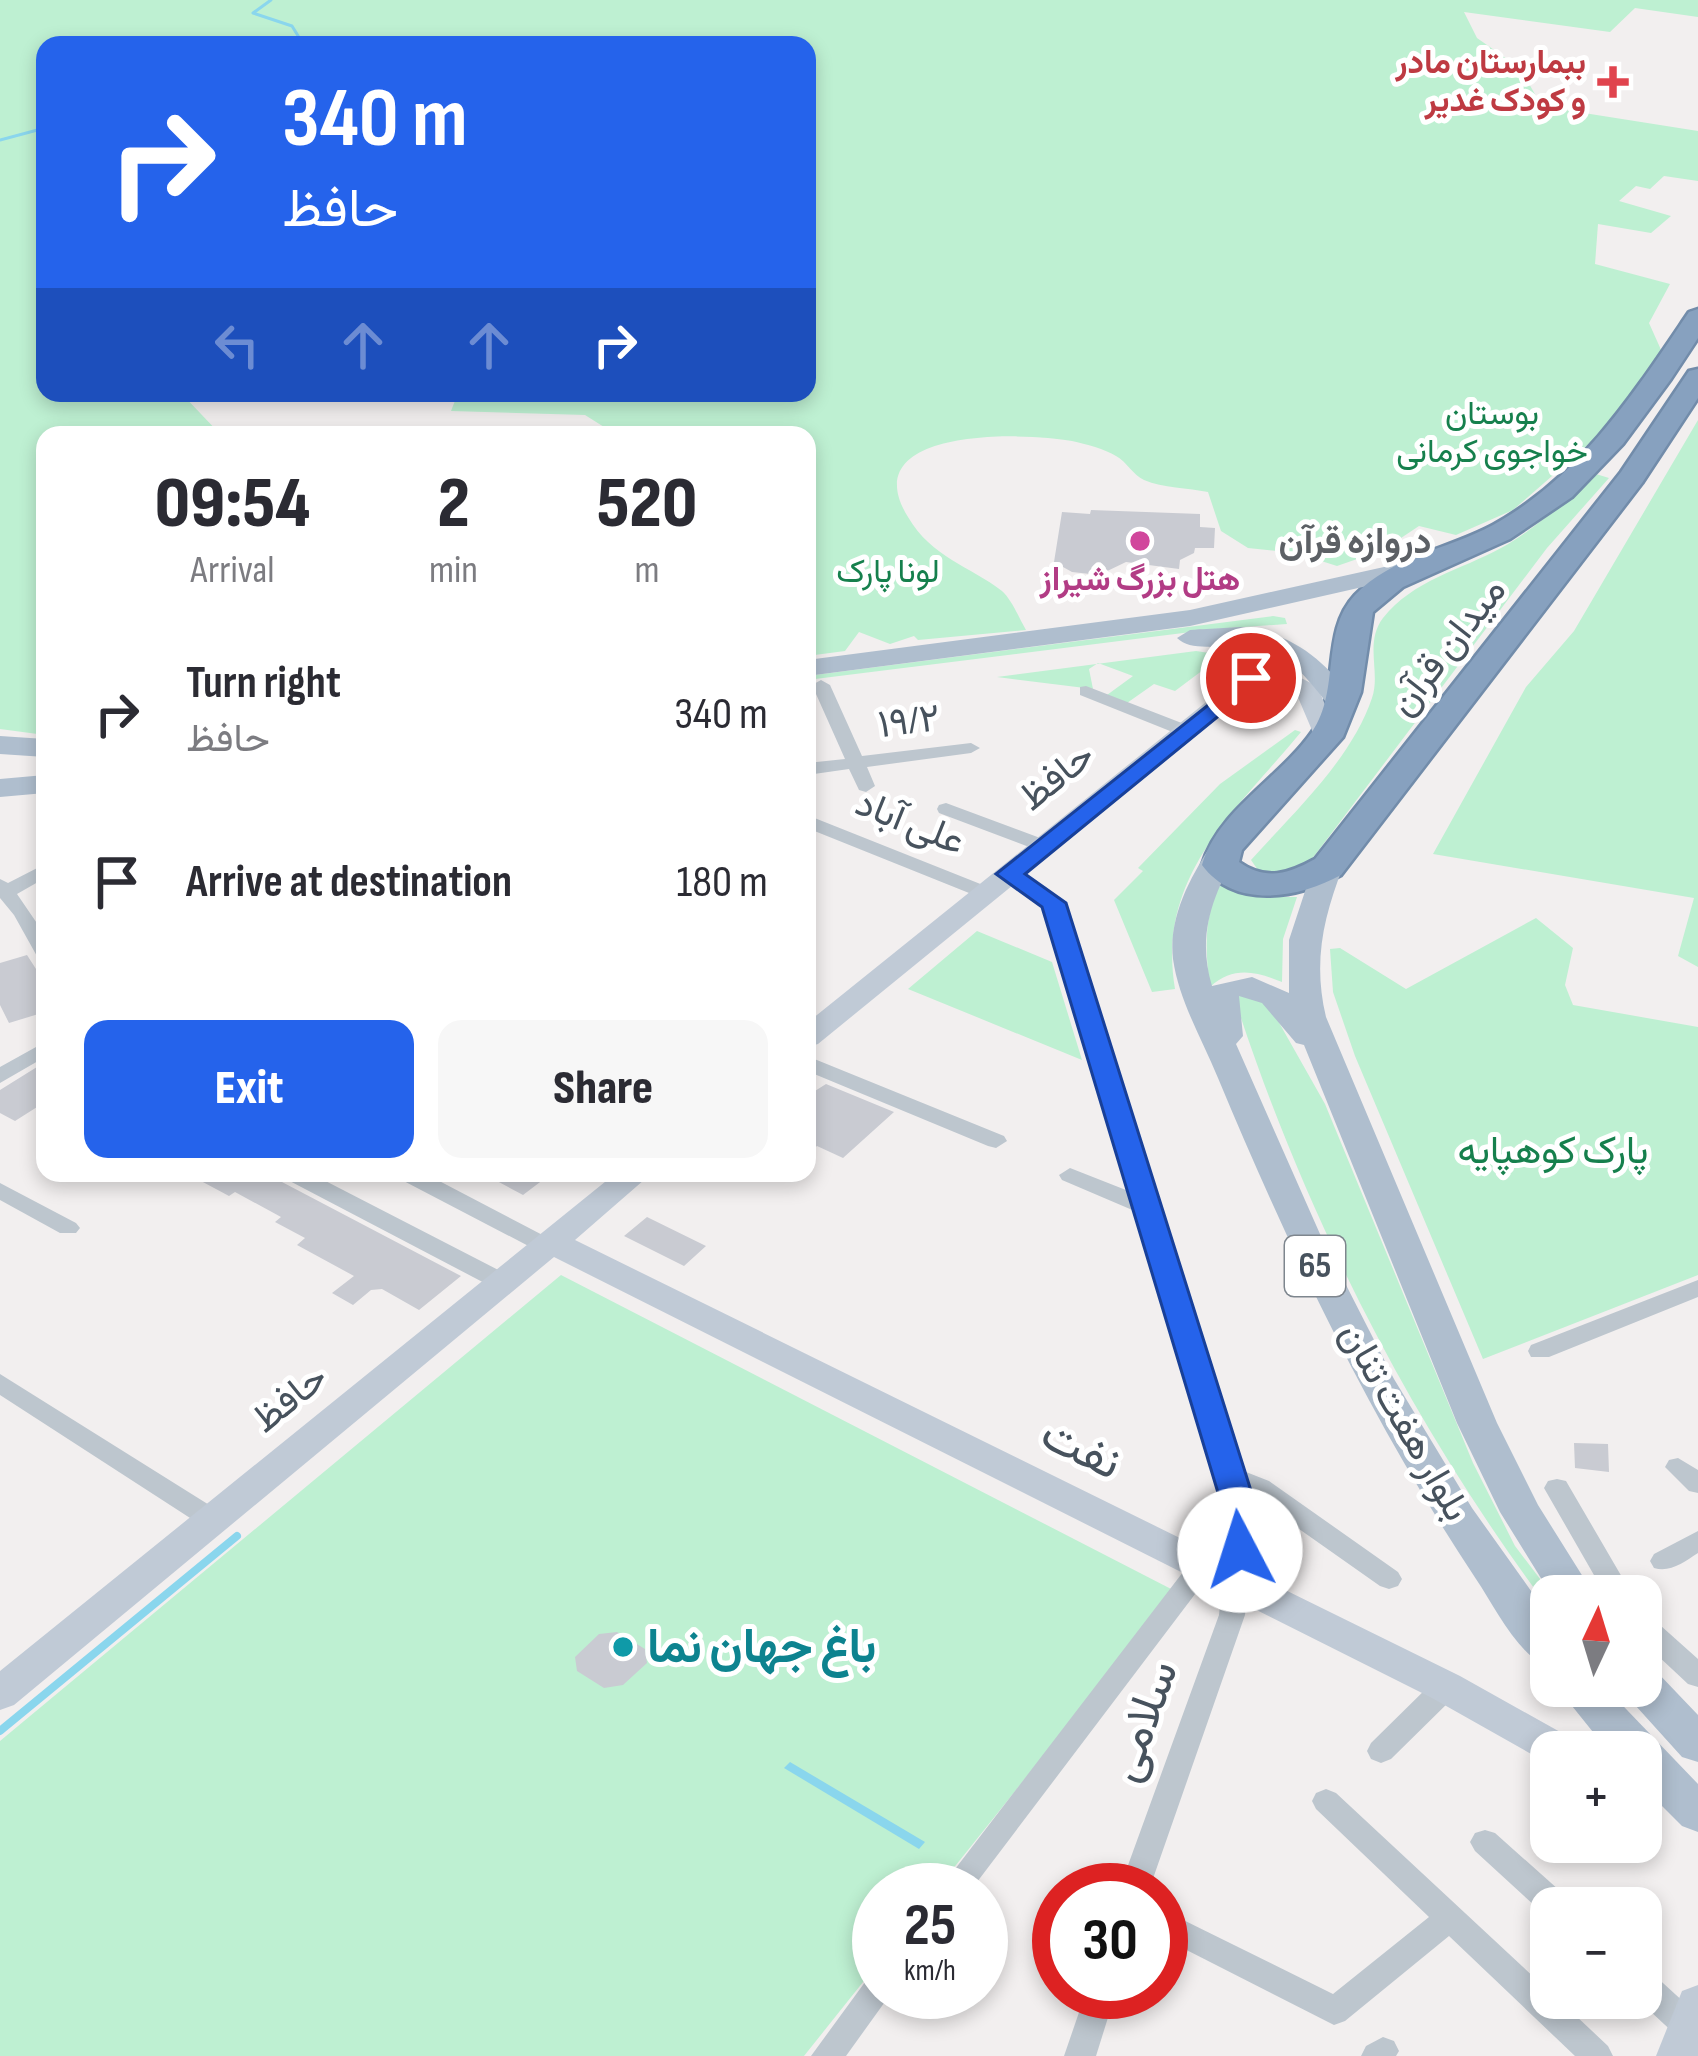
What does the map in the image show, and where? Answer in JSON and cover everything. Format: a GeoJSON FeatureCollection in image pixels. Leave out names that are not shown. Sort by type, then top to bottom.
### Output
{"type":"FeatureCollection","features":[{"type":"Feature","properties":{"kind":"highway","name":"میدان قرآن"},"geometry":{"type":"LineString","coordinates":[[1225,847],[1326,737],[1340,701],[1357,611],[1411,569],[1517,523],[1565,488],[1621,431],[1698,317]]}},
{"type":"Feature","properties":{"kind":"highway","name":"میدان قرآن"},"geometry":{"type":"LineString","coordinates":[[1328,867],[1632,477],[1698,377]]}},
{"type":"Feature","properties":{"kind":"highway"},"geometry":{"type":"LineString","coordinates":[[1225,847],[1220,865],[1235,879],[1259,885],[1289,887],[1328,867]]}},
{"type":"Feature","properties":{"kind":"main road"},"geometry":{"type":"LineString","coordinates":[[816,679],[1257,605],[1411,569]]}},
{"type":"Feature","properties":{"kind":"main road"},"geometry":{"type":"LineString","coordinates":[[816,680],[1200,636],[1288,632],[1298,623],[1289,614],[1257,605]]}},
{"type":"Feature","properties":{"kind":"main road"},"geometry":{"type":"LineString","coordinates":[[1258,634],[1282,641],[1299,653],[1340,701]]}},
{"type":"Feature","properties":{"kind":"main road"},"geometry":{"type":"LineString","coordinates":[[1200,636],[1250,651],[1258,665],[1251,678],[1286,680],[1308,691],[1326,737]]}},
{"type":"Feature","properties":{"kind":"main road","name":"حافظ"},"geometry":{"type":"LineString","coordinates":[[816,1031],[1251,678]]}},
{"type":"Feature","properties":{"kind":"main road"},"geometry":{"type":"LineString","coordinates":[[0,745],[36,751]]}},
{"type":"Feature","properties":{"kind":"main road"},"geometry":{"type":"LineString","coordinates":[[0,788],[36,785]]}},
{"type":"Feature","properties":{"kind":"main road","name":"بلوار هفت تنان"},"geometry":{"type":"LineString","coordinates":[[1225,847],[1192,915],[1188,954],[1204,1010],[1272,1171],[1361,1354],[1436,1485],[1530,1621]]}},
{"type":"Feature","properties":{"kind":"main road","name":"بلوار هفت تنان"},"geometry":{"type":"LineString","coordinates":[[1328,867],[1313,903],[1300,982],[1324,1056],[1402,1234],[1442,1349],[1511,1498],[1560,1575]]}},
{"type":"Feature","properties":{"kind":"main road"},"geometry":{"type":"LineString","coordinates":[[1230,1064],[1222,999],[1226,990],[1238,985],[1257,986],[1273,994],[1324,1056]]}},
{"type":"Feature","properties":{"kind":"main road","name":"حافظ"},"geometry":{"type":"LineString","coordinates":[[0,1694],[625,1182]]}},
{"type":"Feature","properties":{"kind":"main road","name":"نفت"},"geometry":{"type":"LineString","coordinates":[[549,1244],[1530,1734]]}},
{"type":"Feature","properties":{"kind":"main road"},"geometry":{"type":"LineString","coordinates":[[1662,1705],[1698,1744]]}},
{"type":"Feature","properties":{"kind":"main road"},"geometry":{"type":"LineString","coordinates":[[1662,1783],[1698,1813]]}},
{"type":"Feature","properties":{"kind":"street"},"geometry":{"type":"LineString","coordinates":[[816,687],[866,786]]}},
{"type":"Feature","properties":{"kind":"street"},"geometry":{"type":"LineString","coordinates":[[1087,691],[1186,731]]}},
{"type":"Feature","properties":{"kind":"street","name":"۱۹/۲"},"geometry":{"type":"LineString","coordinates":[[816,768],[970,748]]}},
{"type":"Feature","properties":{"kind":"street"},"geometry":{"type":"LineString","coordinates":[[946,808],[1044,846]]}},
{"type":"Feature","properties":{"kind":"street","name":"علی آباد"},"geometry":{"type":"LineString","coordinates":[[816,824],[1054,903],[1150,1209]]}},
{"type":"Feature","properties":{"kind":"street"},"geometry":{"type":"LineString","coordinates":[[36,874],[3,889],[36,940]]}},
{"type":"Feature","properties":{"kind":"street"},"geometry":{"type":"LineString","coordinates":[[0,1076],[36,1054]]}},
{"type":"Feature","properties":{"kind":"street"},"geometry":{"type":"LineString","coordinates":[[816,1067],[996,1141]]}},
{"type":"Feature","properties":{"kind":"street"},"geometry":{"type":"LineString","coordinates":[[1070,1175],[1150,1209]]}},
{"type":"Feature","properties":{"kind":"street"},"geometry":{"type":"LineString","coordinates":[[309,1182],[502,1282]]}},
{"type":"Feature","properties":{"kind":"street"},"geometry":{"type":"LineString","coordinates":[[424,1182],[549,1244]]}},
{"type":"Feature","properties":{"kind":"street"},"geometry":{"type":"LineString","coordinates":[[0,1190],[68,1228]]}},
{"type":"Feature","properties":{"kind":"street","name":"سلامی"},"geometry":{"type":"LineString","coordinates":[[1144,1863],[1232,1615],[1242,1516],[1150,1209]]}},
{"type":"Feature","properties":{"kind":"street"},"geometry":{"type":"LineString","coordinates":[[1540,1351],[1698,1288]]}},
{"type":"Feature","properties":{"kind":"street"},"geometry":{"type":"LineString","coordinates":[[0,1383],[213,1520]]}},
{"type":"Feature","properties":{"kind":"street"},"geometry":{"type":"LineString","coordinates":[[1230,1476],[1260,1488],[1389,1579]]}},
{"type":"Feature","properties":{"kind":"street"},"geometry":{"type":"LineString","coordinates":[[1557,1488],[1607,1575]]}},
{"type":"Feature","properties":{"kind":"street"},"geometry":{"type":"LineString","coordinates":[[1663,1561],[1698,1541]]}},
{"type":"Feature","properties":{"kind":"street"},"geometry":{"type":"LineString","coordinates":[[975,1863],[1202,1566]]}},
{"type":"Feature","properties":{"kind":"street"},"geometry":{"type":"LineString","coordinates":[[1662,1643],[1698,1676]]}},
{"type":"Feature","properties":{"kind":"street"},"geometry":{"type":"LineString","coordinates":[[1381,1751],[1446,1688]]}},
{"type":"Feature","properties":{"kind":"street"},"geometry":{"type":"LineString","coordinates":[[1326,1801],[1597,2056]]}},
{"type":"Feature","properties":{"kind":"street"},"geometry":{"type":"LineString","coordinates":[[1486,1842],[1535,1887]]}},
{"type":"Feature","properties":{"kind":"street"},"geometry":{"type":"LineString","coordinates":[[1188,1936],[1328,2007],[1450,1917]]}},
{"type":"Feature","properties":{"kind":"street"},"geometry":{"type":"LineString","coordinates":[[1662,2004],[1688,2029]]}},
{"type":"Feature","properties":{"kind":"street"},"geometry":{"type":"LineString","coordinates":[[827,2056],[855,2019]]}},
{"type":"Feature","properties":{"kind":"street"},"geometry":{"type":"LineString","coordinates":[[1080,2056],[1092,2019]]}},
{"type":"Feature","properties":{"kind":"green space"},"geometry":{"type":"Polygon","coordinates":[[[0,0],[1698,0],[1698,17],[1635,8],[1610,32],[1464,12],[1477,38],[1520,68],[1536,96],[1527,104],[1698,131],[1698,181],[1664,176],[1650,189],[1636,186],[1619,201],[1671,216],[1651,233],[1598,224],[1595,264],[1670,284],[1649,323],[1662,352],[1599,435],[1513,510],[1456,535],[1419,526],[1383,550],[1337,566],[1296,553],[1248,548],[1221,531],[1208,492],[1144,480],[1112,453],[1095,447],[1019,436],[951,442],[923,451],[903,466],[897,488],[908,517],[940,552],[1002,591],[1026,630],[918,640],[914,636],[890,644],[859,632],[845,651],[816,655],[816,426],[602,426],[585,415],[451,411],[454,402],[816,402],[816,36],[36,36],[36,402],[190,402],[212,426],[36,426],[36,734],[0,729],[0,0]]]}},
{"type":"Feature","properties":{"kind":"green space"},"geometry":{"type":"Polygon","coordinates":[[[1698,420],[1698,967],[1678,956],[1694,898],[1433,854],[1526,687],[1574,631],[1698,420]]]}},
{"type":"Feature","properties":{"kind":"green space"},"geometry":{"type":"Polygon","coordinates":[[[1596,474],[1609,478],[1547,548],[1315,855],[1290,872],[1260,873],[1251,860],[1320,784],[1363,721],[1374,688],[1375,637],[1383,618],[1423,585],[1514,540],[1596,474]]]}},
{"type":"Feature","properties":{"kind":"green space"},"geometry":{"type":"Polygon","coordinates":[[[1273,616],[1285,618],[1287,624],[816,679],[816,675],[1273,616]]]}},
{"type":"Feature","properties":{"kind":"green space"},"geometry":{"type":"Polygon","coordinates":[[[1196,651],[1223,655],[1175,691],[1154,684],[1127,703],[1107,695],[1133,676],[1100,664],[1196,651]]]}},
{"type":"Feature","properties":{"kind":"green space"},"geometry":{"type":"Polygon","coordinates":[[[1096,664],[1089,669],[1093,689],[997,677],[1096,664]]]}},
{"type":"Feature","properties":{"kind":"green space"},"geometry":{"type":"Polygon","coordinates":[[[1295,730],[1301,732],[1227,819],[1189,879],[1177,912],[1172,949],[1175,989],[1152,992],[1114,900],[1143,871],[1138,868],[1220,784],[1295,730]]]}},
{"type":"Feature","properties":{"kind":"green space"},"geometry":{"type":"Polygon","coordinates":[[[1223,880],[1267,897],[1297,897],[1283,939],[1282,982],[1244,972],[1210,987],[1207,932],[1223,880]]]}},
{"type":"Feature","properties":{"kind":"green space","name":"پارک کوهپایه"},"geometry":{"type":"Polygon","coordinates":[[[1536,918],[1573,948],[1565,985],[1573,1005],[1698,1027],[1698,1275],[1483,1359],[1355,1056],[1333,992],[1330,949],[1340,948],[1406,989],[1536,918]]]}},
{"type":"Feature","properties":{"kind":"green space"},"geometry":{"type":"Polygon","coordinates":[[[977,931],[1052,962],[1082,1060],[908,989],[977,931]]]}},
{"type":"Feature","properties":{"kind":"green space"},"geometry":{"type":"Polygon","coordinates":[[[1247,992],[1264,996],[1325,1104],[1473,1463],[1515,1546],[1537,1575],[1530,1575],[1530,1581],[1455,1471],[1370,1323],[1297,1168],[1236,997],[1247,992]]]}},
{"type":"Feature","properties":{"kind":"green space","name":"باغ جهان نما"},"geometry":{"type":"Polygon","coordinates":[[[561,1275],[1175,1591],[958,1863],[852,1863],[852,1996],[804,2056],[0,2056],[0,1741],[561,1275]]]}},
{"type":"Feature","properties":{"kind":"water"},"geometry":{"type":"Polygon","coordinates":[[[790,1762],[925,1842],[919,1849],[784,1768],[790,1762]]]}},
{"type":"Feature","properties":{"kind":"building","name":"هتل بزرگ شیراز"},"geometry":{"type":"Polygon","coordinates":[[[1091,510],[1200,514],[1200,527],[1215,528],[1214,548],[1195,548],[1180,560],[1179,569],[1126,562],[1099,575],[1072,572],[1054,562],[1062,512],[1090,514],[1091,510]]]}},
{"type":"Feature","properties":{"kind":"building"},"geometry":{"type":"Polygon","coordinates":[[[27,955],[36,969],[36,1015],[9,1023],[0,1005],[0,963],[27,955]]]}},
{"type":"Feature","properties":{"kind":"building"},"geometry":{"type":"Polygon","coordinates":[[[36,1068],[36,1108],[15,1121],[0,1113],[0,1090],[36,1068]]]}},
{"type":"Feature","properties":{"kind":"building"},"geometry":{"type":"Polygon","coordinates":[[[826,1084],[894,1112],[843,1158],[816,1147],[816,1090],[826,1084]]]}},
{"type":"Feature","properties":{"kind":"building"},"geometry":{"type":"Polygon","coordinates":[[[203,1182],[282,1182],[461,1276],[419,1310],[382,1289],[371,1290],[353,1305],[332,1293],[354,1276],[297,1245],[305,1238],[275,1222],[281,1217],[235,1192],[229,1196],[203,1182]]]}},
{"type":"Feature","properties":{"kind":"building"},"geometry":{"type":"Polygon","coordinates":[[[499,1182],[540,1182],[523,1195],[499,1182]]]}},
{"type":"Feature","properties":{"kind":"building"},"geometry":{"type":"Polygon","coordinates":[[[647,1217],[706,1246],[684,1266],[624,1236],[647,1217]]]}},
{"type":"Feature","properties":{"kind":"building"},"geometry":{"type":"Polygon","coordinates":[[[1574,1443],[1608,1444],[1609,1472],[1575,1468],[1574,1443]]]}},
{"type":"Feature","properties":{"kind":"building"},"geometry":{"type":"Polygon","coordinates":[[[617,1632],[645,1649],[647,1663],[623,1685],[604,1688],[577,1671],[575,1657],[599,1634],[617,1632]]]}},
{"type":"Feature","properties":{"kind":"waterway"},"geometry":{"type":"LineString","coordinates":[[271,0],[253,13],[292,26],[298,36]]}},
{"type":"Feature","properties":{"kind":"waterway"},"geometry":{"type":"LineString","coordinates":[[0,140],[36,130]]}},
{"type":"Feature","properties":{"kind":"waterway"},"geometry":{"type":"LineString","coordinates":[[0,1731],[237,1536]]}},
{"type":"Feature","properties":{"kind":"place","name":"ببمارستان مادر و کودک غدیر"},"geometry":{"type":"Point","coordinates":[1613,82]}},
{"type":"Feature","properties":{"kind":"place","name":"هتل بزرگ شیراز"},"geometry":{"type":"Point","coordinates":[1140,541]}},
{"type":"Feature","properties":{"kind":"place","name":"باغ جهان نما"},"geometry":{"type":"Point","coordinates":[623,1647]}},
{"type":"Feature","properties":{"kind":"district","name":"دروازه قرآن"},"geometry":{"type":"Point","coordinates":[1355,542]}},
{"type":"Feature","properties":{"kind":"route"},"geometry":{"type":"LineString","coordinates":[[1240,1550],[1242,1516],[1054,903],[1009,874],[1251,678]]}},
{"type":"Feature","properties":{"kind":"park label","name":"بوستان خواجوی کرمانی"},"geometry":{"type":"Point","coordinates":[1492,433]}},
{"type":"Feature","properties":{"kind":"park label","name":"لونا پارک"},"geometry":{"type":"Point","coordinates":[888,572]}}]}
